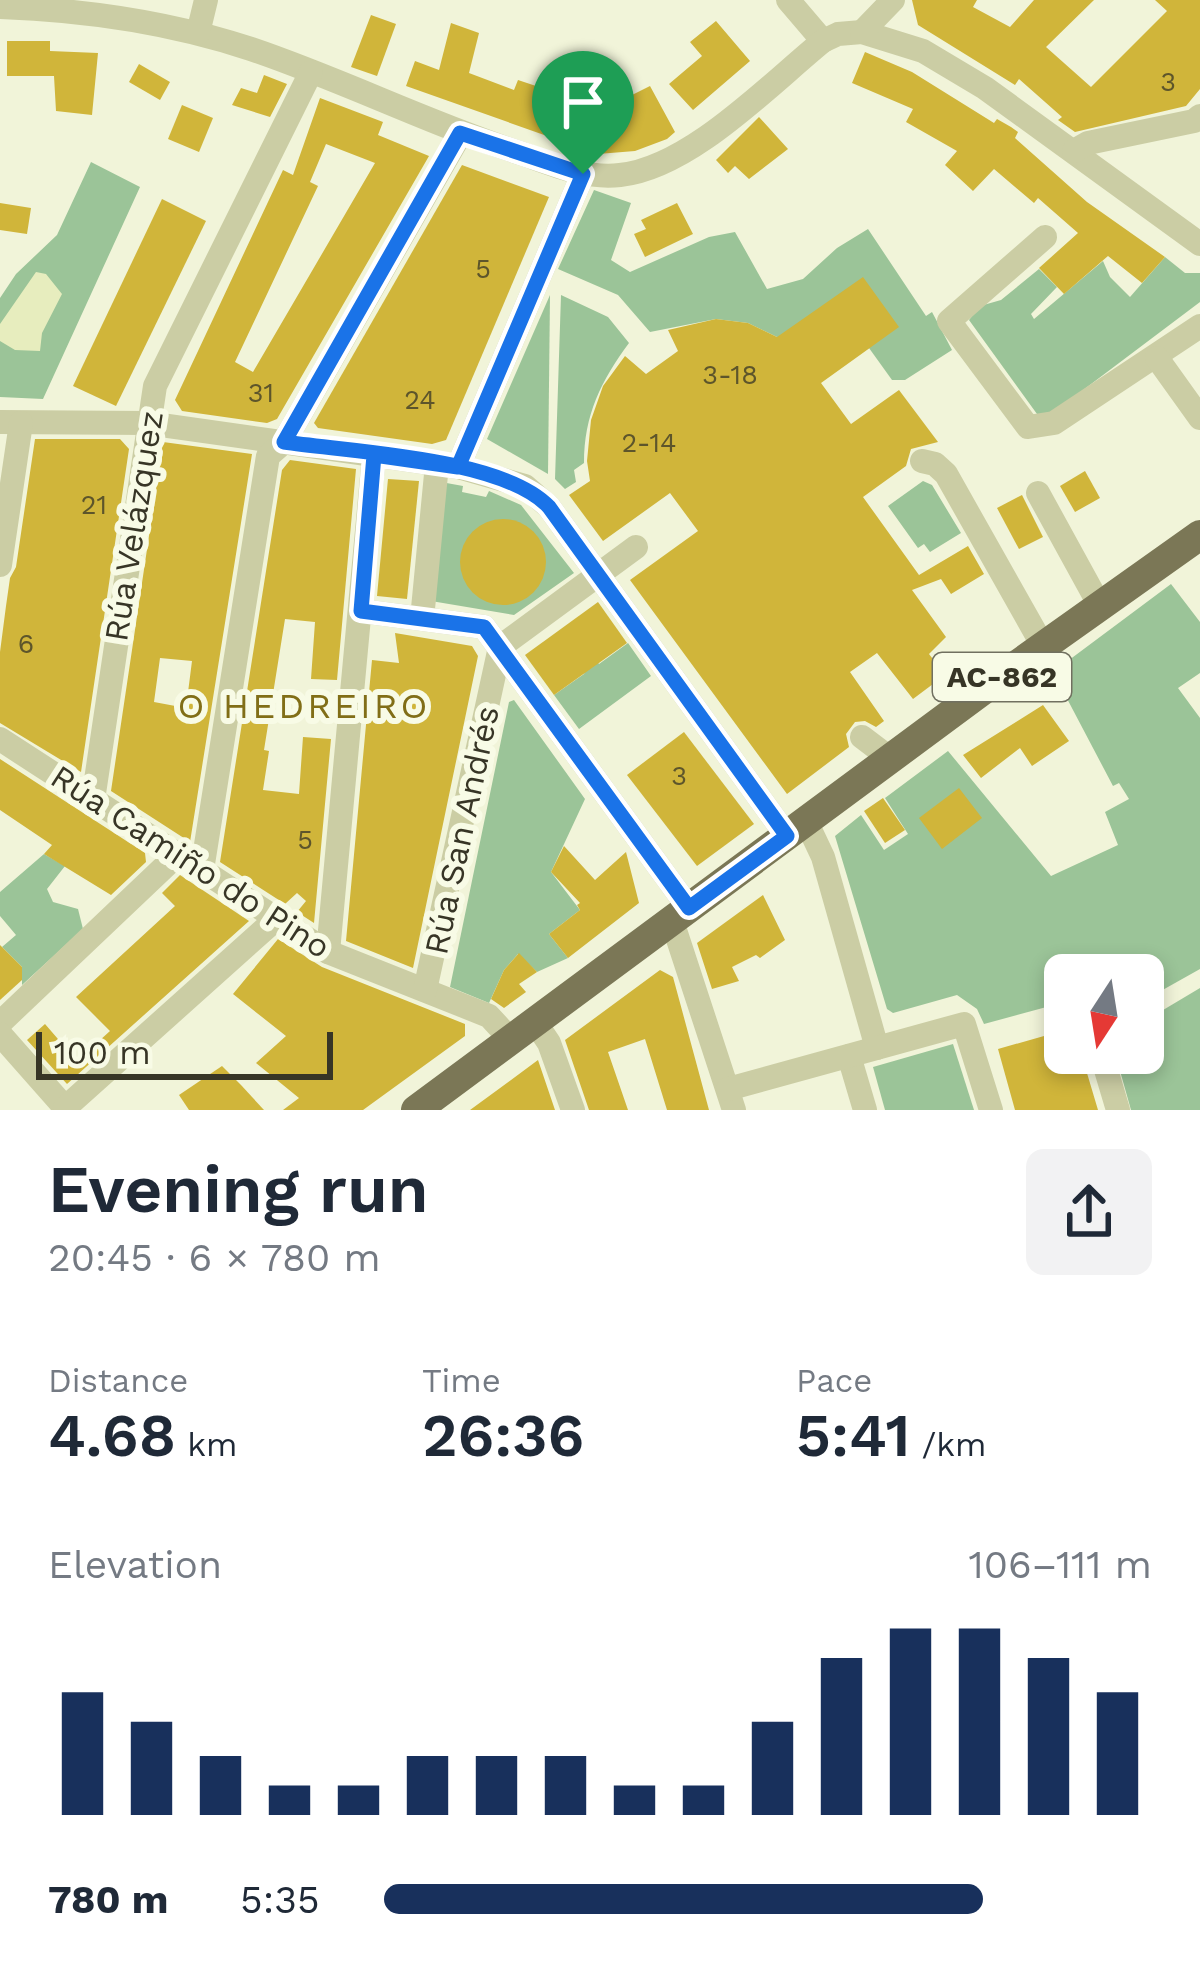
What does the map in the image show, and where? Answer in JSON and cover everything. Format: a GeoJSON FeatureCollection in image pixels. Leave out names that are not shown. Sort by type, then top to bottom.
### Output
{"type":"FeatureCollection","features":[{"type":"Feature","properties":{"kind":"main road","name":"AC-862"},"geometry":{"type":"LineString","coordinates":[[416,1110],[1200,535]]}},
{"type":"Feature","properties":{"kind":"street"},"geometry":{"type":"LineString","coordinates":[[198,33],[206,0]]}},
{"type":"Feature","properties":{"kind":"street"},"geometry":{"type":"LineString","coordinates":[[788,0],[823,41]]}},
{"type":"Feature","properties":{"kind":"street"},"geometry":{"type":"LineString","coordinates":[[862,32],[893,0]]}},
{"type":"Feature","properties":{"kind":"street"},"geometry":{"type":"LineString","coordinates":[[0,7],[64,10],[198,33],[311,72],[460,133],[583,174],[621,175],[675,155],[701,140],[823,41],[862,32],[922,51],[985,88],[1200,244]]}},
{"type":"Feature","properties":{"kind":"street","name":"Rúa Velázquez"},"geometry":{"type":"LineString","coordinates":[[93,800],[155,386],[311,72]]}},
{"type":"Feature","properties":{"kind":"street"},"geometry":{"type":"LineString","coordinates":[[1074,152],[1088,143],[1194,122],[1200,116]]}},
{"type":"Feature","properties":{"kind":"street"},"geometry":{"type":"LineString","coordinates":[[202,869],[268,456],[284,442],[460,133]]}},
{"type":"Feature","properties":{"kind":"street"},"geometry":{"type":"LineString","coordinates":[[422,619],[447,465],[583,174]]}},
{"type":"Feature","properties":{"kind":"street"},"geometry":{"type":"LineString","coordinates":[[1045,237],[949,321],[1028,427],[1054,423],[1200,326]]}},
{"type":"Feature","properties":{"kind":"street"},"geometry":{"type":"LineString","coordinates":[[1156,358],[1200,418]]}},
{"type":"Feature","properties":{"kind":"street"},"geometry":{"type":"LineString","coordinates":[[0,565],[10,423],[147,423],[447,465],[511,481],[536,494],[796,829],[823,857],[877,1048]]}},
{"type":"Feature","properties":{"kind":"street"},"geometry":{"type":"LineString","coordinates":[[328,952],[374,455]]}},
{"type":"Feature","properties":{"kind":"street"},"geometry":{"type":"LineString","coordinates":[[922,461],[946,474],[1043,646]]}},
{"type":"Feature","properties":{"kind":"street"},"geometry":{"type":"LineString","coordinates":[[1038,493],[1100,606]]}},
{"type":"Feature","properties":{"kind":"street"},"geometry":{"type":"LineString","coordinates":[[500,647],[635,547]]}},
{"type":"Feature","properties":{"kind":"street"},"geometry":{"type":"LineString","coordinates":[[361,611],[484,627],[500,647],[681,914],[731,1100],[849,1056],[964,1024],[991,1110]]}},
{"type":"Feature","properties":{"kind":"street","name":"Rúa San Andrés"},"geometry":{"type":"LineString","coordinates":[[425,990],[500,647]]}},
{"type":"Feature","properties":{"kind":"street"},"geometry":{"type":"LineString","coordinates":[[862,737],[891,759]]}},
{"type":"Feature","properties":{"kind":"street","name":"Rúa Camiño do Pino"},"geometry":{"type":"LineString","coordinates":[[0,739],[328,952],[523,1031]]}},
{"type":"Feature","properties":{"kind":"street"},"geometry":{"type":"LineString","coordinates":[[0,1023],[178,854]]}},
{"type":"Feature","properties":{"kind":"street"},"geometry":{"type":"LineString","coordinates":[[0,1034],[66,1109],[276,919]]}},
{"type":"Feature","properties":{"kind":"street"},"geometry":{"type":"LineString","coordinates":[[523,1031],[549,1043],[573,1110]]}},
{"type":"Feature","properties":{"kind":"street"},"geometry":{"type":"LineString","coordinates":[[849,1056],[865,1110]]}},
{"type":"Feature","properties":{"kind":"street"},"geometry":{"type":"LineString","coordinates":[[1107,1074],[1118,1110]]}},
{"type":"Feature","properties":{"kind":"shaded area"},"geometry":{"type":"Polygon","coordinates":[[[91,162],[140,187],[43,399],[0,397],[0,298],[16,274],[57,235],[91,162]]]}},
{"type":"Feature","properties":{"kind":"shaded area"},"geometry":{"type":"Polygon","coordinates":[[[594,190],[631,203],[611,260],[630,272],[709,237],[735,232],[767,289],[803,279],[837,248],[868,229],[926,316],[932,312],[952,350],[905,380],[892,380],[869,348],[777,337],[748,323],[716,319],[650,332],[618,295],[558,269],[594,190]]]}},
{"type":"Feature","properties":{"kind":"shaded area"},"geometry":{"type":"Polygon","coordinates":[[[1165,257],[1185,273],[1200,273],[1200,302],[1050,415],[1037,414],[969,320],[980,306],[1001,300],[1039,269],[1057,287],[1031,314],[1034,319],[1103,261],[1110,277],[1130,297],[1165,257]]]}},
{"type":"Feature","properties":{"kind":"shaded area"},"geometry":{"type":"Polygon","coordinates":[[[36,272],[46,274],[62,294],[42,333],[40,351],[15,350],[0,341],[0,324],[36,272]]]}},
{"type":"Feature","properties":{"kind":"shaded area"},"geometry":{"type":"Polygon","coordinates":[[[550,295],[548,474],[487,439],[550,295]]]}},
{"type":"Feature","properties":{"kind":"shaded area"},"geometry":{"type":"Polygon","coordinates":[[[561,295],[608,317],[629,343],[596,399],[584,463],[574,470],[576,482],[565,489],[555,479],[561,295]]]}},
{"type":"Feature","properties":{"kind":"shaded area"},"geometry":{"type":"Polygon","coordinates":[[[923,481],[932,485],[961,533],[930,552],[924,544],[918,548],[888,506],[923,481]]]}},
{"type":"Feature","properties":{"kind":"shaded area"},"geometry":{"type":"Polygon","coordinates":[[[441,482],[486,497],[489,491],[521,505],[574,573],[514,615],[431,601],[441,482]]]}},
{"type":"Feature","properties":{"kind":"shaded area"},"geometry":{"type":"Polygon","coordinates":[[[1171,584],[1200,622],[1200,673],[1178,688],[1200,718],[1200,969],[1164,989],[1164,954],[1044,954],[1044,1008],[984,1024],[977,1009],[957,995],[893,1013],[887,1009],[835,836],[861,815],[884,850],[908,834],[885,798],[948,751],[1051,876],[1118,845],[1105,812],[1129,799],[1119,783],[1113,786],[1053,672],[1171,584]]]}},
{"type":"Feature","properties":{"kind":"shaded area"},"geometry":{"type":"Polygon","coordinates":[[[628,643],[651,676],[579,729],[554,695],[584,674],[592,655],[599,664],[628,643]]]}},
{"type":"Feature","properties":{"kind":"shaded area"},"geometry":{"type":"Polygon","coordinates":[[[514,700],[585,799],[551,872],[580,910],[549,934],[568,958],[537,972],[518,954],[504,970],[489,1003],[450,987],[509,702],[514,700]]]}},
{"type":"Feature","properties":{"kind":"shaded area"},"geometry":{"type":"Polygon","coordinates":[[[44,854],[65,866],[47,889],[53,902],[78,909],[83,929],[22,985],[22,967],[2,947],[16,935],[0,916],[0,892],[44,854]]]}},
{"type":"Feature","properties":{"kind":"shaded area"},"geometry":{"type":"Polygon","coordinates":[[[1200,988],[1200,1110],[1131,1110],[1121,1074],[1164,1074],[1164,1009],[1200,988]]]}},
{"type":"Feature","properties":{"kind":"shaded area"},"geometry":{"type":"Polygon","coordinates":[[[953,1044],[974,1110],[885,1110],[873,1067],[953,1044]]]}},
{"type":"Feature","properties":{"kind":"building"},"geometry":{"type":"Polygon","coordinates":[[[912,0],[977,0],[973,7],[1010,27],[1034,0],[1094,0],[1046,47],[1091,87],[1167,11],[1155,0],[1200,0],[1200,89],[1186,106],[1075,132],[1019,79],[1015,85],[918,25],[912,0]]]}},
{"type":"Feature","properties":{"kind":"building"},"geometry":{"type":"Polygon","coordinates":[[[371,15],[396,24],[377,76],[351,67],[371,15]]]}},
{"type":"Feature","properties":{"kind":"building"},"geometry":{"type":"Polygon","coordinates":[[[716,21],[750,61],[693,110],[669,84],[702,56],[690,42],[716,21]]]}},
{"type":"Feature","properties":{"kind":"building"},"geometry":{"type":"Polygon","coordinates":[[[451,23],[479,33],[469,73],[514,90],[518,80],[542,88],[555,60],[603,76],[588,117],[650,86],[675,132],[635,151],[598,154],[406,86],[415,61],[439,70],[451,23]]]}},
{"type":"Feature","properties":{"kind":"building"},"geometry":{"type":"Polygon","coordinates":[[[7,41],[50,41],[50,51],[98,53],[92,115],[56,111],[54,76],[7,76],[7,41]]]}},
{"type":"Feature","properties":{"kind":"building"},"geometry":{"type":"Polygon","coordinates":[[[865,52],[912,72],[994,123],[997,119],[1011,127],[1018,132],[1015,138],[1087,202],[1165,257],[1142,283],[1108,256],[1064,294],[1039,268],[1078,233],[994,169],[973,191],[945,165],[957,151],[906,122],[913,109],[852,83],[865,52]]]}},
{"type":"Feature","properties":{"kind":"building"},"geometry":{"type":"Polygon","coordinates":[[[139,64],[170,82],[160,100],[129,82],[139,64]]]}},
{"type":"Feature","properties":{"kind":"building"},"geometry":{"type":"Polygon","coordinates":[[[264,75],[287,84],[270,117],[232,105],[241,88],[257,93],[264,75]]]}},
{"type":"Feature","properties":{"kind":"building"},"geometry":{"type":"Polygon","coordinates":[[[320,98],[383,122],[378,135],[429,156],[277,419],[267,423],[182,411],[175,400],[283,170],[293,175],[320,98]],[[326,144],[310,182],[318,186],[235,362],[253,372],[375,163],[326,144]]]}},
{"type":"Feature","properties":{"kind":"building"},"geometry":{"type":"Polygon","coordinates":[[[182,105],[213,118],[199,152],[168,139],[182,105]]]}},
{"type":"Feature","properties":{"kind":"building"},"geometry":{"type":"Polygon","coordinates":[[[759,117],[788,149],[749,179],[735,166],[728,173],[716,160],[759,117]]]}},
{"type":"Feature","properties":{"kind":"building"},"geometry":{"type":"Polygon","coordinates":[[[462,165],[549,197],[446,440],[432,444],[318,428],[314,423],[462,165]]]}},
{"type":"Feature","properties":{"kind":"building"},"geometry":{"type":"Polygon","coordinates":[[[162,199],[206,221],[116,406],[73,386],[162,199]]]}},
{"type":"Feature","properties":{"kind":"building"},"geometry":{"type":"Polygon","coordinates":[[[0,203],[31,208],[27,234],[0,230],[0,203]]]}},
{"type":"Feature","properties":{"kind":"building"},"geometry":{"type":"Polygon","coordinates":[[[677,203],[693,234],[645,257],[634,234],[646,229],[641,220],[677,203]]]}},
{"type":"Feature","properties":{"kind":"building"},"geometry":{"type":"Polygon","coordinates":[[[863,277],[899,327],[821,383],[851,424],[899,390],[938,442],[911,449],[906,466],[863,497],[919,575],[968,546],[984,574],[951,594],[941,579],[912,590],[946,637],[929,654],[945,675],[913,699],[877,653],[850,672],[884,721],[876,727],[855,722],[846,734],[849,747],[787,794],[630,580],[698,531],[670,493],[603,541],[569,495],[590,481],[591,420],[603,386],[625,356],[646,374],[678,351],[668,330],[716,319],[748,323],[777,337],[863,277]]]}},
{"type":"Feature","properties":{"kind":"building"},"geometry":{"type":"Polygon","coordinates":[[[35,439],[120,439],[129,449],[81,772],[0,723],[0,652],[35,439]]]}},
{"type":"Feature","properties":{"kind":"building"},"geometry":{"type":"Polygon","coordinates":[[[163,442],[252,454],[190,842],[111,791],[163,442]],[[160,658],[154,702],[186,708],[192,661],[160,658]]]}},
{"type":"Feature","properties":{"kind":"building"},"geometry":{"type":"Polygon","coordinates":[[[290,460],[356,469],[337,680],[311,679],[315,622],[285,619],[264,750],[269,751],[263,790],[299,794],[303,737],[331,739],[314,923],[297,912],[306,901],[297,893],[285,904],[220,862],[282,470],[290,460]]]}},
{"type":"Feature","properties":{"kind":"building"},"geometry":{"type":"Polygon","coordinates":[[[1085,471],[1100,498],[1075,512],[1060,486],[1085,471]]]}},
{"type":"Feature","properties":{"kind":"building"},"geometry":{"type":"Polygon","coordinates":[[[388,479],[419,481],[407,599],[377,596],[388,479]]]}},
{"type":"Feature","properties":{"kind":"building"},"geometry":{"type":"Polygon","coordinates":[[[1022,495],[1043,537],[1019,549],[997,508],[1022,495]]]}},
{"type":"Feature","properties":{"kind":"building"},"geometry":{"type":"Polygon","coordinates":[[[503,519],[519,522],[533,532],[543,546],[543,578],[533,592],[519,602],[503,605],[487,602],[473,592],[463,578],[460,562],[463,546],[473,532],[487,522],[503,519]]]}},
{"type":"Feature","properties":{"kind":"building"},"geometry":{"type":"Polygon","coordinates":[[[598,602],[627,643],[554,695],[525,655],[598,602]]]}},
{"type":"Feature","properties":{"kind":"building"},"geometry":{"type":"Polygon","coordinates":[[[395,633],[472,646],[478,656],[413,968],[346,941],[372,660],[399,663],[395,633]]]}},
{"type":"Feature","properties":{"kind":"building"},"geometry":{"type":"Polygon","coordinates":[[[1043,705],[1069,741],[1032,766],[1020,748],[981,778],[963,755],[1043,705]]]}},
{"type":"Feature","properties":{"kind":"building"},"geometry":{"type":"Polygon","coordinates":[[[684,732],[754,824],[697,866],[627,775],[684,732]]]}},
{"type":"Feature","properties":{"kind":"building"},"geometry":{"type":"Polygon","coordinates":[[[0,759],[145,853],[146,862],[111,895],[44,854],[52,845],[0,810],[0,759]]]}},
{"type":"Feature","properties":{"kind":"building"},"geometry":{"type":"Polygon","coordinates":[[[959,788],[982,818],[942,849],[919,818],[959,788]]]}},
{"type":"Feature","properties":{"kind":"building"},"geometry":{"type":"Polygon","coordinates":[[[883,798],[905,830],[885,843],[864,811],[883,798]]]}},
{"type":"Feature","properties":{"kind":"building"},"geometry":{"type":"Polygon","coordinates":[[[564,846],[595,880],[626,852],[639,903],[568,958],[549,934],[580,910],[580,903],[551,872],[564,846]]]}},
{"type":"Feature","properties":{"kind":"building"},"geometry":{"type":"Polygon","coordinates":[[[180,875],[249,921],[67,1084],[27,1040],[45,1024],[77,1061],[110,1031],[76,997],[175,906],[162,893],[180,875]]]}},
{"type":"Feature","properties":{"kind":"building"},"geometry":{"type":"Polygon","coordinates":[[[763,895],[785,940],[760,958],[756,955],[732,967],[739,981],[712,989],[697,943],[763,895]]]}},
{"type":"Feature","properties":{"kind":"building"},"geometry":{"type":"Polygon","coordinates":[[[278,939],[322,967],[465,1024],[465,1036],[363,1110],[283,1110],[299,1098],[256,1063],[286,1036],[233,994],[278,939]]]}},
{"type":"Feature","properties":{"kind":"building"},"geometry":{"type":"Polygon","coordinates":[[[0,945],[22,967],[22,980],[0,1000],[0,945]]]}},
{"type":"Feature","properties":{"kind":"building"},"geometry":{"type":"Polygon","coordinates":[[[519,953],[537,972],[519,984],[526,992],[504,1008],[491,999],[504,970],[519,953]]]}},
{"type":"Feature","properties":{"kind":"building"},"geometry":{"type":"Polygon","coordinates":[[[660,970],[673,977],[709,1110],[667,1110],[645,1039],[608,1052],[628,1110],[589,1110],[565,1040],[660,970]]]}},
{"type":"Feature","properties":{"kind":"building"},"geometry":{"type":"Polygon","coordinates":[[[1044,1036],[1044,1074],[1087,1074],[1098,1110],[1015,1110],[998,1049],[1044,1036]]]}},
{"type":"Feature","properties":{"kind":"building"},"geometry":{"type":"Polygon","coordinates":[[[538,1060],[555,1110],[470,1110],[496,1091],[538,1060]]]}},
{"type":"Feature","properties":{"kind":"building"},"geometry":{"type":"Polygon","coordinates":[[[222,1066],[264,1110],[189,1110],[179,1095],[222,1066]]]}},
{"type":"Feature","properties":{"kind":"district","name":"O HEDREIRO"},"geometry":{"type":"Point","coordinates":[304,705]}},
{"type":"Feature","properties":{"kind":"route"},"geometry":{"type":"LineString","coordinates":[[583,174],[458,467],[374,455],[361,611],[484,627],[689,908],[787,836],[549,507],[525,486],[458,467],[284,442],[460,133],[583,174]]}}]}
